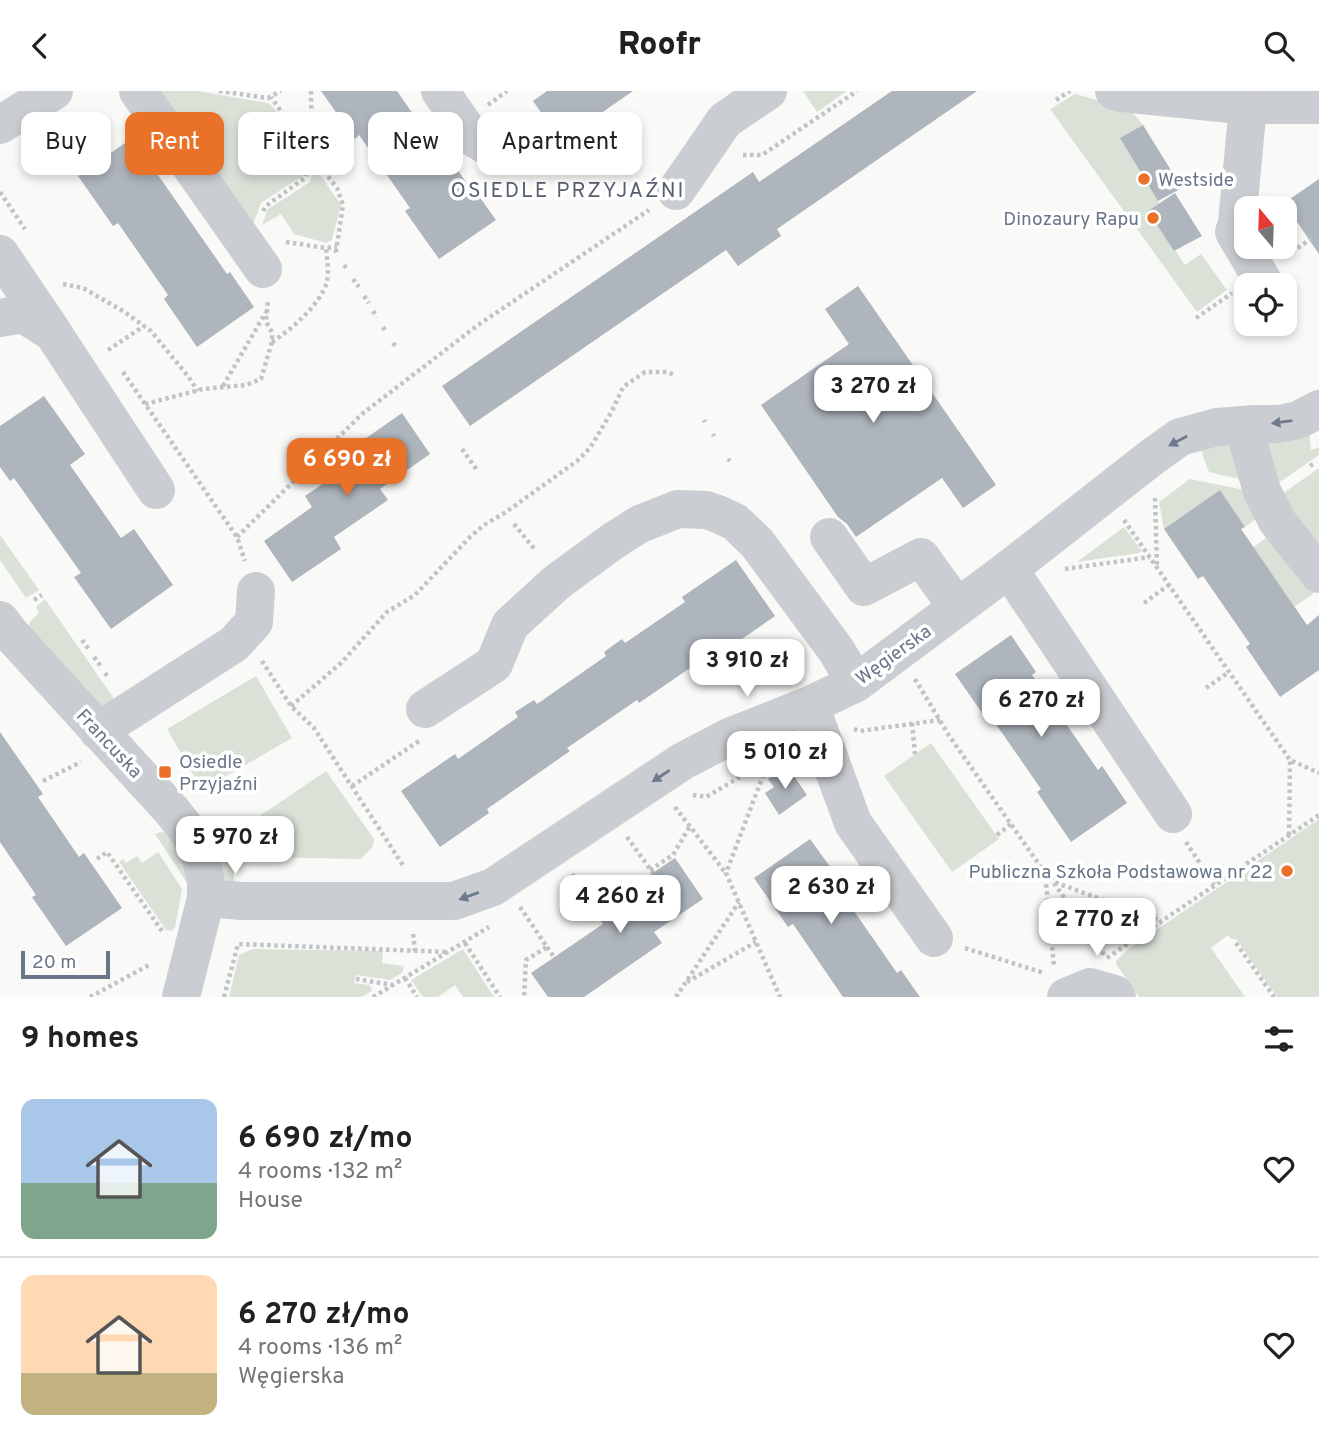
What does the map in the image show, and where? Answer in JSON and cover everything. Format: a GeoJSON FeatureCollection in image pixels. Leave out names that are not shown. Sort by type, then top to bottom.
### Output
{"type":"FeatureCollection","features":[{"type":"Feature","properties":{"kind":"street"},"geometry":{"type":"LineString","coordinates":[[0,125],[54,91]]}},
{"type":"Feature","properties":{"kind":"street"},"geometry":{"type":"LineString","coordinates":[[138,91],[253,251]]}},
{"type":"Feature","properties":{"kind":"street"},"geometry":{"type":"LineString","coordinates":[[440,91],[472,137],[477,140]]}},
{"type":"Feature","properties":{"kind":"street"},"geometry":{"type":"LineString","coordinates":[[676,191],[725,120],[768,91]]}},
{"type":"Feature","properties":{"kind":"street"},"geometry":{"type":"LineString","coordinates":[[1114,91],[1248,105],[1319,105]]}},
{"type":"Feature","properties":{"kind":"street"},"geometry":{"type":"LineString","coordinates":[[1248,105],[1234,232],[1258,273]]}},
{"type":"Feature","properties":{"kind":"street"},"geometry":{"type":"LineString","coordinates":[[0,254],[156,490]]}},
{"type":"Feature","properties":{"kind":"street"},"geometry":{"type":"LineString","coordinates":[[0,318],[23,314],[53,333]]}},
{"type":"Feature","properties":{"kind":"street","name":"Węgierska"},"geometry":{"type":"LineString","coordinates":[[206,898],[255,901],[454,901],[493,887],[683,761],[729,737],[764,725],[815,720],[858,701],[957,607],[1180,437],[1217,427],[1255,423],[1279,424],[1298,420],[1319,409]]}},
{"type":"Feature","properties":{"kind":"street"},"geometry":{"type":"LineString","coordinates":[[1243,425],[1262,491],[1276,521],[1319,574]]}},
{"type":"Feature","properties":{"kind":"street"},"geometry":{"type":"LineString","coordinates":[[425,709],[494,664],[510,625],[557,582],[647,520],[678,509],[718,513],[735,522],[757,543],[836,650],[858,701]]}},
{"type":"Feature","properties":{"kind":"street"},"geometry":{"type":"LineString","coordinates":[[829,537],[864,587],[921,557],[957,607]]}},
{"type":"Feature","properties":{"kind":"street"},"geometry":{"type":"LineString","coordinates":[[1009,569],[1173,814]]}},
{"type":"Feature","properties":{"kind":"street"},"geometry":{"type":"LineString","coordinates":[[89,746],[233,644],[254,622],[256,591]]}},
{"type":"Feature","properties":{"kind":"street","name":"Francuska"},"geometry":{"type":"LineString","coordinates":[[0,621],[89,746],[162,800],[190,834],[200,855],[206,881],[206,898],[181,997]]}},
{"type":"Feature","properties":{"kind":"street"},"geometry":{"type":"LineString","coordinates":[[815,720],[853,823],[934,938]]}},
{"type":"Feature","properties":{"kind":"street"},"geometry":{"type":"LineString","coordinates":[[1066,997],[1090,987],[1115,994],[1117,997]]}},
{"type":"Feature","properties":{"kind":"path"},"geometry":{"type":"LineString","coordinates":[[219,91],[268,99],[281,91]]}},
{"type":"Feature","properties":{"kind":"path"},"geometry":{"type":"LineString","coordinates":[[311,91],[311,112]]}},
{"type":"Feature","properties":{"kind":"path"},"geometry":{"type":"LineString","coordinates":[[738,155],[762,155],[857,91]]}},
{"type":"Feature","properties":{"kind":"path"},"geometry":{"type":"LineString","coordinates":[[1056,100],[1070,91]]}},
{"type":"Feature","properties":{"kind":"path"},"geometry":{"type":"LineString","coordinates":[[271,97],[281,112]]}},
{"type":"Feature","properties":{"kind":"path"},"geometry":{"type":"LineString","coordinates":[[306,175],[266,206],[253,251],[337,247]]}},
{"type":"Feature","properties":{"kind":"path"},"geometry":{"type":"LineString","coordinates":[[327,175],[337,188],[343,205],[336,252],[338,254]]}},
{"type":"Feature","properties":{"kind":"path"},"geometry":{"type":"LineString","coordinates":[[237,537],[362,414],[478,325],[676,191]]}},
{"type":"Feature","properties":{"kind":"path"},"geometry":{"type":"LineString","coordinates":[[1297,249],[1311,239]]}},
{"type":"Feature","properties":{"kind":"path"},"geometry":{"type":"LineString","coordinates":[[272,342],[303,316],[322,293],[327,283],[326,248]]}},
{"type":"Feature","properties":{"kind":"path"},"geometry":{"type":"LineString","coordinates":[[353,279],[359,287]]}},
{"type":"Feature","properties":{"kind":"path"},"geometry":{"type":"LineString","coordinates":[[63,284],[83,288],[144,326],[158,339],[198,391]]}},
{"type":"Feature","properties":{"kind":"path"},"geometry":{"type":"LineString","coordinates":[[1196,319],[1228,295]]}},
{"type":"Feature","properties":{"kind":"path"},"geometry":{"type":"LineString","coordinates":[[364,296],[369,303]]}},
{"type":"Feature","properties":{"kind":"path"},"geometry":{"type":"LineString","coordinates":[[223,387],[267,310]]}},
{"type":"Feature","properties":{"kind":"path"},"geometry":{"type":"LineString","coordinates":[[373,311],[377,317]]}},
{"type":"Feature","properties":{"kind":"path"},"geometry":{"type":"LineString","coordinates":[[145,404],[198,391],[246,386],[261,379],[272,342],[272,332],[266,322]]}},
{"type":"Feature","properties":{"kind":"path"},"geometry":{"type":"LineString","coordinates":[[108,350],[144,326]]}},
{"type":"Feature","properties":{"kind":"path"},"geometry":{"type":"LineString","coordinates":[[101,341],[115,361]]}},
{"type":"Feature","properties":{"kind":"path"},"geometry":{"type":"LineString","coordinates":[[122,372],[237,537],[256,591]]}},
{"type":"Feature","properties":{"kind":"path"},"geometry":{"type":"LineString","coordinates":[[291,706],[341,663],[387,612],[415,594],[484,524],[506,512],[577,461],[590,448],[623,387],[645,372],[667,372],[676,376]]}},
{"type":"Feature","properties":{"kind":"path"},"geometry":{"type":"LineString","coordinates":[[463,449],[477,470]]}},
{"type":"Feature","properties":{"kind":"path"},"geometry":{"type":"LineString","coordinates":[[1310,466],[1316,462]]}},
{"type":"Feature","properties":{"kind":"path"},"geometry":{"type":"LineString","coordinates":[[1155,498],[1157,567]]}},
{"type":"Feature","properties":{"kind":"path"},"geometry":{"type":"LineString","coordinates":[[1124,519],[1290,760],[1319,773]]}},
{"type":"Feature","properties":{"kind":"path"},"geometry":{"type":"LineString","coordinates":[[514,523],[536,551]]}},
{"type":"Feature","properties":{"kind":"path"},"geometry":{"type":"LineString","coordinates":[[1054,571],[1150,557]]}},
{"type":"Feature","properties":{"kind":"path"},"geometry":{"type":"LineString","coordinates":[[1144,603],[1169,585]]}},
{"type":"Feature","properties":{"kind":"path"},"geometry":{"type":"LineString","coordinates":[[34,600],[42,595]]}},
{"type":"Feature","properties":{"kind":"path"},"geometry":{"type":"LineString","coordinates":[[82,640],[90,651]]}},
{"type":"Feature","properties":{"kind":"path"},"geometry":{"type":"LineString","coordinates":[[94,657],[105,673]]}},
{"type":"Feature","properties":{"kind":"path"},"geometry":{"type":"LineString","coordinates":[[264,664],[291,706],[314,728],[407,870]]}},
{"type":"Feature","properties":{"kind":"path"},"geometry":{"type":"LineString","coordinates":[[924,671],[914,678],[948,734],[1106,958],[1319,815]]}},
{"type":"Feature","properties":{"kind":"path"},"geometry":{"type":"LineString","coordinates":[[1206,688],[1229,672]]}},
{"type":"Feature","properties":{"kind":"path"},"geometry":{"type":"LineString","coordinates":[[858,701],[850,727],[860,731],[940,720]]}},
{"type":"Feature","properties":{"kind":"path"},"geometry":{"type":"LineString","coordinates":[[352,786],[419,741],[425,709]]}},
{"type":"Feature","properties":{"kind":"path"},"geometry":{"type":"LineString","coordinates":[[686,793],[706,797],[769,760],[815,720]]}},
{"type":"Feature","properties":{"kind":"path"},"geometry":{"type":"LineString","coordinates":[[912,723],[915,754]]}},
{"type":"Feature","properties":{"kind":"path"},"geometry":{"type":"LineString","coordinates":[[43,781],[89,746]]}},
{"type":"Feature","properties":{"kind":"path"},"geometry":{"type":"LineString","coordinates":[[726,873],[769,760]]}},
{"type":"Feature","properties":{"kind":"path"},"geometry":{"type":"LineString","coordinates":[[1289,835],[1290,760]]}},
{"type":"Feature","properties":{"kind":"path"},"geometry":{"type":"LineString","coordinates":[[676,808],[726,873],[780,997]]}},
{"type":"Feature","properties":{"kind":"path"},"geometry":{"type":"LineString","coordinates":[[996,835],[1011,824]]}},
{"type":"Feature","properties":{"kind":"path"},"geometry":{"type":"LineString","coordinates":[[626,835],[651,872],[673,855],[690,826]]}},
{"type":"Feature","properties":{"kind":"path"},"geometry":{"type":"LineString","coordinates":[[97,859],[107,852],[162,931]]}},
{"type":"Feature","properties":{"kind":"path"},"geometry":{"type":"LineString","coordinates":[[571,872],[607,921]]}},
{"type":"Feature","properties":{"kind":"path"},"geometry":{"type":"LineString","coordinates":[[934,938],[1055,976],[1045,873]]}},
{"type":"Feature","properties":{"kind":"path"},"geometry":{"type":"LineString","coordinates":[[1054,882],[1162,922]]}},
{"type":"Feature","properties":{"kind":"path"},"geometry":{"type":"LineString","coordinates":[[676,997],[739,902]]}},
{"type":"Feature","properties":{"kind":"path"},"geometry":{"type":"LineString","coordinates":[[520,907],[554,957]]}},
{"type":"Feature","properties":{"kind":"path"},"geometry":{"type":"LineString","coordinates":[[685,983],[756,942]]}},
{"type":"Feature","properties":{"kind":"path"},"geometry":{"type":"LineString","coordinates":[[465,943],[500,997]]}},
{"type":"Feature","properties":{"kind":"path"},"geometry":{"type":"LineString","coordinates":[[1236,943],[1274,997]]}},
{"type":"Feature","properties":{"kind":"path"},"geometry":{"type":"LineString","coordinates":[[225,997],[238,944],[450,952]]}},
{"type":"Feature","properties":{"kind":"path"},"geometry":{"type":"LineString","coordinates":[[524,997],[526,960],[547,947]]}},
{"type":"Feature","properties":{"kind":"path"},"geometry":{"type":"LineString","coordinates":[[89,997],[149,965]]}},
{"type":"Feature","properties":{"kind":"path"},"geometry":{"type":"LineString","coordinates":[[405,978],[417,997]]}},
{"type":"Feature","properties":{"kind":"path"},"geometry":{"type":"LineString","coordinates":[[356,979],[394,985]]}},
{"type":"Feature","properties":{"kind":"shaded area"},"geometry":{"type":"Polygon","coordinates":[[[150,91],[198,91],[268,103],[277,112],[238,112],[238,175],[304,175],[261,203],[252,227],[213,175],[224,175],[224,112],[166,112],[150,91]]]}},
{"type":"Feature","properties":{"kind":"shaded area"},"geometry":{"type":"Polygon","coordinates":[[[803,91],[847,91],[817,112],[803,91]]]}},
{"type":"Feature","properties":{"kind":"shaded area"},"geometry":{"type":"Polygon","coordinates":[[[1075,94],[1130,109],[1143,125],[1121,138],[1160,204],[1149,211],[1185,265],[1201,254],[1227,290],[1197,312],[1050,109],[1075,94]]]}},
{"type":"Feature","properties":{"kind":"shaded area"},"geometry":{"type":"Polygon","coordinates":[[[312,175],[320,175],[341,205],[332,240],[326,243],[294,234],[281,214],[262,225],[268,209],[310,182],[312,175]]]}},
{"type":"Feature","properties":{"kind":"shaded area"},"geometry":{"type":"Polygon","coordinates":[[[1309,430],[1311,450],[1319,447],[1319,455],[1274,486],[1267,441],[1309,430]]]}},
{"type":"Feature","properties":{"kind":"shaded area"},"geometry":{"type":"Polygon","coordinates":[[[1214,442],[1231,446],[1248,481],[1209,472],[1199,445],[1214,442]]]}},
{"type":"Feature","properties":{"kind":"shaded area"},"geometry":{"type":"Polygon","coordinates":[[[1319,468],[1319,566],[1275,499],[1319,468]]]}},
{"type":"Feature","properties":{"kind":"shaded area"},"geometry":{"type":"Polygon","coordinates":[[[1190,479],[1250,491],[1262,514],[1245,527],[1220,491],[1164,529],[1159,502],[1190,479]]]}},
{"type":"Feature","properties":{"kind":"shaded area"},"geometry":{"type":"Polygon","coordinates":[[[1124,527],[1142,551],[1077,562],[1124,527]]]}},
{"type":"Feature","properties":{"kind":"shaded area"},"geometry":{"type":"Polygon","coordinates":[[[1275,532],[1317,591],[1290,610],[1289,599],[1258,555],[1249,550],[1275,532]]]}},
{"type":"Feature","properties":{"kind":"shaded area"},"geometry":{"type":"Polygon","coordinates":[[[0,535],[39,590],[26,598],[0,560],[0,535]]]}},
{"type":"Feature","properties":{"kind":"shaded area"},"geometry":{"type":"Polygon","coordinates":[[[45,599],[119,706],[100,707],[29,627],[39,613],[36,607],[45,599]]]}},
{"type":"Feature","properties":{"kind":"shaded area"},"geometry":{"type":"Polygon","coordinates":[[[256,676],[292,738],[202,790],[167,729],[256,676]]]}},
{"type":"Feature","properties":{"kind":"shaded area"},"geometry":{"type":"Polygon","coordinates":[[[931,743],[999,839],[952,872],[884,776],[931,743]]]}},
{"type":"Feature","properties":{"kind":"shaded area"},"geometry":{"type":"Polygon","coordinates":[[[326,771],[374,839],[373,846],[361,859],[253,857],[235,836],[326,771]]]}},
{"type":"Feature","properties":{"kind":"shaded area","name":"Publiczna Szkoła Podstawowa nr 22"},"geometry":{"type":"Polygon","coordinates":[[[1319,819],[1319,997],[1277,997],[1237,940],[1228,935],[1211,948],[1245,997],[1139,997],[1116,964],[1127,950],[1319,819]]]}},
{"type":"Feature","properties":{"kind":"shaded area"},"geometry":{"type":"Polygon","coordinates":[[[206,827],[232,858],[234,886],[228,883],[224,876],[206,827]]]}},
{"type":"Feature","properties":{"kind":"shaded area"},"geometry":{"type":"Polygon","coordinates":[[[169,833],[182,852],[189,886],[155,834],[169,833]]]}},
{"type":"Feature","properties":{"kind":"shaded area"},"geometry":{"type":"Polygon","coordinates":[[[158,852],[182,889],[175,928],[171,931],[166,930],[119,862],[123,859],[126,863],[137,856],[142,863],[158,852]]]}},
{"type":"Feature","properties":{"kind":"shaded area"},"geometry":{"type":"Polygon","coordinates":[[[253,949],[383,951],[382,963],[404,966],[402,973],[390,980],[356,975],[354,983],[370,985],[372,991],[361,997],[229,997],[239,955],[253,949]]]}},
{"type":"Feature","properties":{"kind":"shaded area"},"geometry":{"type":"Polygon","coordinates":[[[463,949],[494,997],[463,997],[455,985],[438,997],[423,997],[411,980],[463,949]]]}},
{"type":"Feature","properties":{"kind":"building"},"geometry":{"type":"Polygon","coordinates":[[[321,91],[397,91],[412,112],[368,112],[368,148],[359,135],[354,138],[354,112],[336,112],[321,91]]]}},
{"type":"Feature","properties":{"kind":"building"},"geometry":{"type":"Polygon","coordinates":[[[547,91],[633,91],[603,112],[541,112],[533,101],[547,91]]]}},
{"type":"Feature","properties":{"kind":"building"},"geometry":{"type":"Polygon","coordinates":[[[892,91],[977,91],[777,229],[781,236],[738,266],[726,250],[470,426],[442,386],[753,172],[759,182],[892,91]]]}},
{"type":"Feature","properties":{"kind":"building"},"geometry":{"type":"Polygon","coordinates":[[[1143,125],[1182,188],[1158,201],[1120,138],[1143,125]]]}},
{"type":"Feature","properties":{"kind":"building"},"geometry":{"type":"Polygon","coordinates":[[[125,143],[125,175],[158,175],[227,274],[230,272],[254,307],[197,347],[164,299],[168,295],[118,223],[113,226],[78,176],[111,175],[111,153],[125,143]]]}},
{"type":"Feature","properties":{"kind":"building"},"geometry":{"type":"Polygon","coordinates":[[[387,175],[461,175],[496,220],[439,259],[405,211],[410,208],[387,175]]]}},
{"type":"Feature","properties":{"kind":"building"},"geometry":{"type":"Polygon","coordinates":[[[1319,179],[1319,254],[1297,222],[1297,196],[1294,196],[1319,179]]]}},
{"type":"Feature","properties":{"kind":"building"},"geometry":{"type":"Polygon","coordinates":[[[1175,193],[1202,236],[1174,251],[1148,211],[1175,193]]]}},
{"type":"Feature","properties":{"kind":"building"},"geometry":{"type":"Polygon","coordinates":[[[858,286],[996,485],[963,508],[942,478],[856,537],[838,517],[761,405],[849,344],[825,309],[858,286]]]}},
{"type":"Feature","properties":{"kind":"building"},"geometry":{"type":"Polygon","coordinates":[[[44,396],[85,454],[70,465],[121,538],[134,529],[173,585],[111,629],[74,577],[81,573],[14,478],[10,481],[0,467],[0,426],[44,396]]]}},
{"type":"Feature","properties":{"kind":"building"},"geometry":{"type":"Polygon","coordinates":[[[402,413],[430,454],[380,489],[388,500],[334,537],[341,549],[292,582],[264,541],[312,507],[305,496],[359,459],[352,448],[402,413]]]}},
{"type":"Feature","properties":{"kind":"building"},"geometry":{"type":"Polygon","coordinates":[[[1220,490],[1245,527],[1241,529],[1307,625],[1319,615],[1319,670],[1280,697],[1246,647],[1250,644],[1203,576],[1198,579],[1164,529],[1220,490]]]}},
{"type":"Feature","properties":{"kind":"building"},"geometry":{"type":"Polygon","coordinates":[[[736,560],[775,616],[726,650],[722,646],[567,748],[570,751],[487,809],[489,813],[440,847],[401,791],[455,754],[458,759],[518,717],[515,712],[534,700],[537,704],[606,656],[604,652],[622,639],[625,643],[685,602],[682,597],[736,560]]]}},
{"type":"Feature","properties":{"kind":"building"},"geometry":{"type":"Polygon","coordinates":[[[1011,635],[1036,672],[1032,675],[1098,770],[1102,766],[1127,803],[1071,842],[1037,792],[1041,789],[993,720],[989,723],[955,674],[1011,635]]]}},
{"type":"Feature","properties":{"kind":"building"},"geometry":{"type":"Polygon","coordinates":[[[0,732],[43,794],[38,797],[79,857],[84,853],[122,908],[66,946],[32,897],[36,895],[0,842],[0,732]]]}},
{"type":"Feature","properties":{"kind":"building"},"geometry":{"type":"Polygon","coordinates":[[[787,766],[807,795],[779,815],[765,793],[774,787],[768,779],[787,766]]]}},
{"type":"Feature","properties":{"kind":"building"},"geometry":{"type":"Polygon","coordinates":[[[810,839],[836,875],[831,878],[897,973],[901,970],[920,997],[843,997],[793,924],[788,927],[754,878],[810,839]]]}},
{"type":"Feature","properties":{"kind":"building"},"geometry":{"type":"Polygon","coordinates":[[[675,858],[703,899],[654,932],[662,943],[584,997],[548,997],[531,973],[603,924],[600,919],[629,897],[625,892],[675,858]]]}},
{"type":"Feature","properties":{"kind":"place","name":"Westside"},"geometry":{"type":"Point","coordinates":[1144,179]}},
{"type":"Feature","properties":{"kind":"place","name":"Dinozaury Rapu"},"geometry":{"type":"Point","coordinates":[1153,218]}},
{"type":"Feature","properties":{"kind":"place","name":"Osiedle Przyjaźni"},"geometry":{"type":"Point","coordinates":[165,772]}},
{"type":"Feature","properties":{"kind":"place","name":"Publiczna Szkoła Podstawowa nr 22"},"geometry":{"type":"Point","coordinates":[1287,871]}},
{"type":"Feature","properties":{"kind":"district","name":"OSIEDLE PRZYJAŹNI"},"geometry":{"type":"Point","coordinates":[568,190]}}]}
